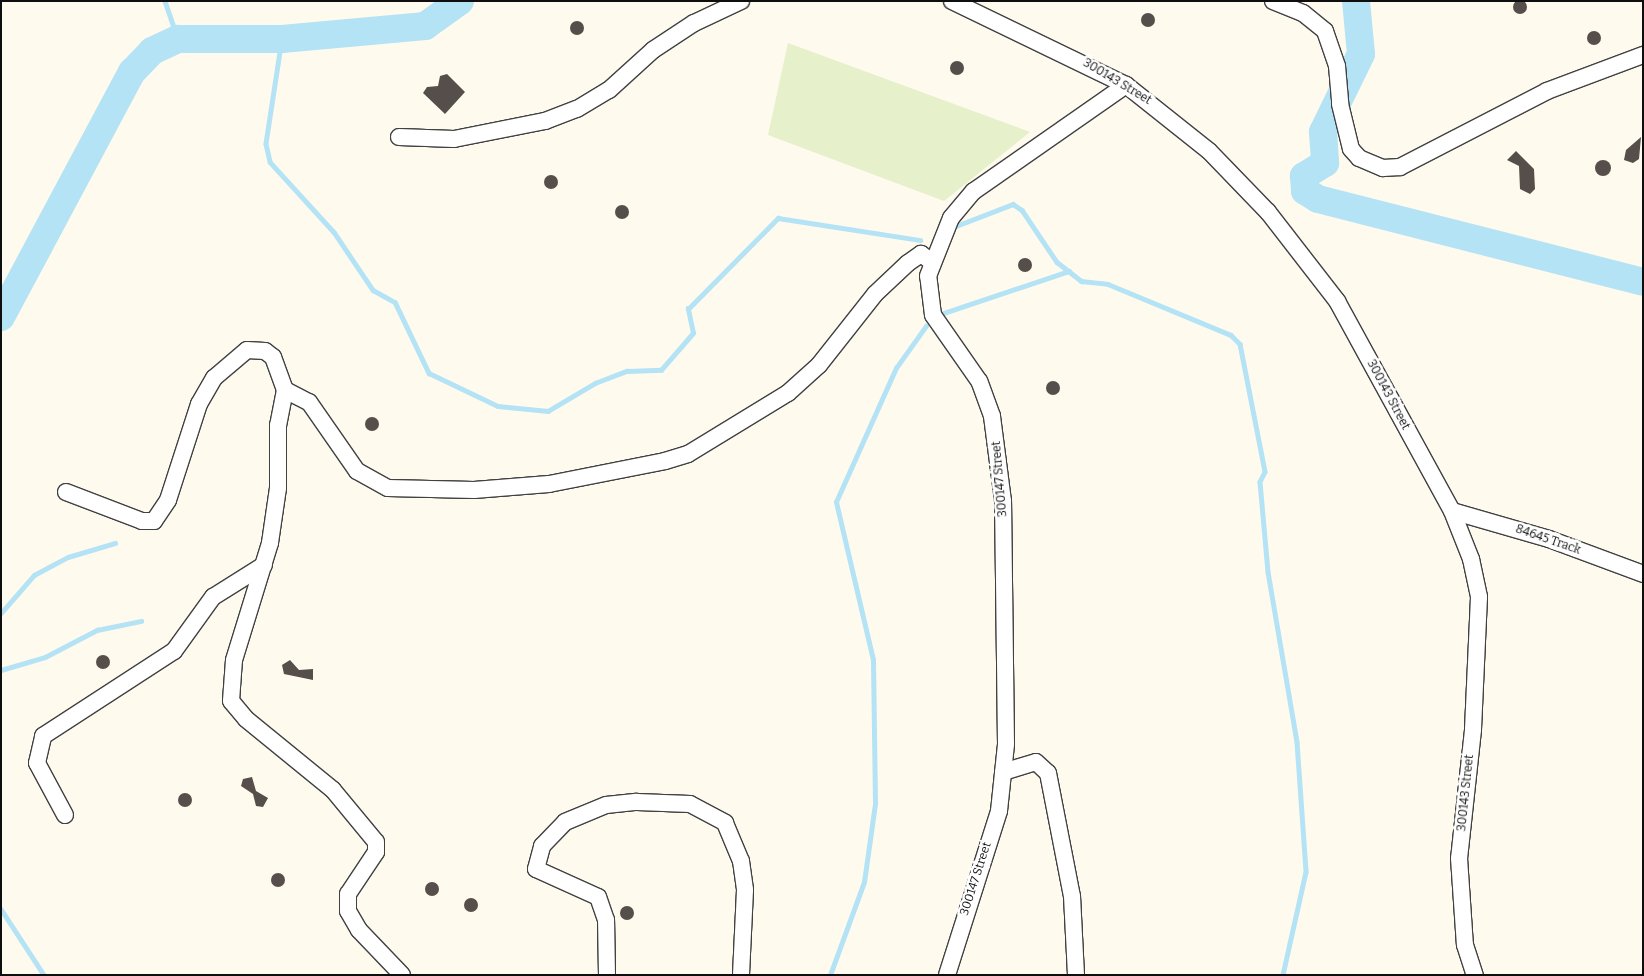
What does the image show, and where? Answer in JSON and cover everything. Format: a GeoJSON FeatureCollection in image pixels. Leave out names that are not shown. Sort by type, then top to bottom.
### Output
{"type":"FeatureCollection","features":[{"type":"Feature","properties":{"kind":"street"},"geometry":{"type":"LineString","coordinates":[[399,137],[454,139],[545,121],[577,109],[609,90],[653,50],[694,23],[741,1]]}},
{"type":"Feature","properties":{"kind":"street","name":"300143 Street"},"geometry":{"type":"LineString","coordinates":[[952,1],[1126,84],[1209,151],[1268,212],[1337,302],[1452,511],[1471,559],[1479,597],[1475,711],[1459,858],[1465,945],[1475,975]]}},
{"type":"Feature","properties":{"kind":"street"},"geometry":{"type":"LineString","coordinates":[[1273,1],[1307,16],[1325,31],[1337,66],[1340,104],[1351,149],[1359,158],[1383,168],[1400,167],[1546,91],[1643,55]]}},
{"type":"Feature","properties":{"kind":"street","name":"300147 Street"},"geometry":{"type":"LineString","coordinates":[[947,975],[999,811],[1003,772],[1006,646],[999,450],[979,382],[928,304],[932,262],[951,218],[974,191],[1126,84]]}},
{"type":"Feature","properties":{"kind":"street"},"geometry":{"type":"LineString","coordinates":[[285,390],[309,402],[357,471],[388,488],[474,490],[549,484],[665,461],[688,454],[788,393],[819,366],[875,294],[908,263],[921,254],[932,262]]}},
{"type":"Feature","properties":{"kind":"street"},"geometry":{"type":"LineString","coordinates":[[66,492],[142,521],[154,521],[168,500],[206,389],[224,367],[247,350],[266,351],[277,363],[285,390],[278,425],[278,488],[264,565],[234,660],[231,700],[246,719],[333,790],[376,842],[376,852],[348,894],[348,911],[359,930],[402,975]]}},
{"type":"Feature","properties":{"kind":"street","name":"84645 Track"},"geometry":{"type":"LineString","coordinates":[[1452,511],[1525,531],[1643,574]]}},
{"type":"Feature","properties":{"kind":"street"},"geometry":{"type":"LineString","coordinates":[[65,815],[37,763],[43,736],[174,651],[214,597],[264,565]]}},
{"type":"Feature","properties":{"kind":"street"},"geometry":{"type":"LineString","coordinates":[[1003,772],[1036,762],[1048,773],[1072,896],[1076,975]]}},
{"type":"Feature","properties":{"kind":"street"},"geometry":{"type":"LineString","coordinates":[[607,975],[606,920],[598,897],[536,869],[542,846],[565,822],[606,805],[637,802],[690,804],[725,823],[741,861],[745,890],[742,975]]}},
{"type":"Feature","properties":{"kind":"green space"},"geometry":{"type":"Polygon","coordinates":[[[788,43],[1030,132],[944,201],[768,135],[788,43]]]}},
{"type":"Feature","properties":{"kind":"building"},"geometry":{"type":"Polygon","coordinates":[[[1517,0],[1523,0],[1527,7],[1523,14],[1517,14],[1513,10],[1513,4],[1517,0]]]}},
{"type":"Feature","properties":{"kind":"building"},"geometry":{"type":"Polygon","coordinates":[[[1145,13],[1151,13],[1155,20],[1151,27],[1145,27],[1141,23],[1141,17],[1145,13]]]}},
{"type":"Feature","properties":{"kind":"building"},"geometry":{"type":"Polygon","coordinates":[[[574,21],[580,21],[584,28],[580,35],[574,35],[570,31],[570,25],[574,21]]]}},
{"type":"Feature","properties":{"kind":"building"},"geometry":{"type":"Polygon","coordinates":[[[1591,31],[1597,31],[1601,38],[1597,45],[1591,45],[1587,41],[1587,35],[1591,31]]]}},
{"type":"Feature","properties":{"kind":"building"},"geometry":{"type":"Polygon","coordinates":[[[954,61],[960,61],[964,68],[960,75],[954,75],[950,71],[950,65],[954,61]]]}},
{"type":"Feature","properties":{"kind":"building"},"geometry":{"type":"Polygon","coordinates":[[[447,74],[465,92],[445,114],[423,93],[427,87],[438,86],[440,76],[447,74]]]}},
{"type":"Feature","properties":{"kind":"building"},"geometry":{"type":"Polygon","coordinates":[[[1641,137],[1639,159],[1633,163],[1624,160],[1626,150],[1641,137]]]}},
{"type":"Feature","properties":{"kind":"building"},"geometry":{"type":"Polygon","coordinates":[[[1516,151],[1534,169],[1535,189],[1530,194],[1520,189],[1519,166],[1507,160],[1516,151]]]}},
{"type":"Feature","properties":{"kind":"building"},"geometry":{"type":"Polygon","coordinates":[[[1603,160],[1611,168],[1603,176],[1595,168],[1603,160]]]}},
{"type":"Feature","properties":{"kind":"building"},"geometry":{"type":"Polygon","coordinates":[[[548,175],[554,175],[558,182],[554,189],[548,189],[544,185],[544,179],[548,175]]]}},
{"type":"Feature","properties":{"kind":"building"},"geometry":{"type":"Polygon","coordinates":[[[619,205],[625,205],[629,212],[625,219],[619,219],[615,215],[615,209],[619,205]]]}},
{"type":"Feature","properties":{"kind":"building"},"geometry":{"type":"Polygon","coordinates":[[[1022,258],[1028,258],[1032,265],[1028,272],[1022,272],[1018,268],[1018,262],[1022,258]]]}},
{"type":"Feature","properties":{"kind":"building"},"geometry":{"type":"Polygon","coordinates":[[[1050,381],[1056,381],[1060,388],[1056,395],[1050,395],[1046,391],[1046,385],[1050,381]]]}},
{"type":"Feature","properties":{"kind":"building"},"geometry":{"type":"Polygon","coordinates":[[[369,417],[375,417],[379,424],[375,431],[369,431],[365,427],[365,421],[369,417]]]}},
{"type":"Feature","properties":{"kind":"building"},"geometry":{"type":"Polygon","coordinates":[[[100,655],[106,655],[110,662],[106,669],[100,669],[96,665],[96,659],[100,655]]]}},
{"type":"Feature","properties":{"kind":"building"},"geometry":{"type":"Polygon","coordinates":[[[290,660],[299,670],[313,669],[313,680],[284,674],[282,665],[290,660]]]}},
{"type":"Feature","properties":{"kind":"building"},"geometry":{"type":"Polygon","coordinates":[[[252,777],[256,791],[268,798],[263,807],[256,806],[253,794],[241,786],[243,779],[252,777]]]}},
{"type":"Feature","properties":{"kind":"building"},"geometry":{"type":"Polygon","coordinates":[[[182,793],[188,793],[192,800],[188,807],[182,807],[178,803],[178,797],[182,793]]]}},
{"type":"Feature","properties":{"kind":"building"},"geometry":{"type":"Polygon","coordinates":[[[275,873],[281,873],[285,880],[281,887],[275,887],[271,883],[271,877],[275,873]]]}},
{"type":"Feature","properties":{"kind":"building"},"geometry":{"type":"Polygon","coordinates":[[[429,882],[435,882],[439,889],[435,896],[429,896],[425,892],[425,886],[429,882]]]}},
{"type":"Feature","properties":{"kind":"building"},"geometry":{"type":"Polygon","coordinates":[[[468,898],[474,898],[478,905],[474,912],[468,912],[464,908],[464,902],[468,898]]]}},
{"type":"Feature","properties":{"kind":"building"},"geometry":{"type":"Polygon","coordinates":[[[624,906],[630,906],[634,913],[630,920],[624,920],[620,916],[620,910],[624,906]]]}},
{"type":"Feature","properties":{"kind":"waterway"},"geometry":{"type":"LineString","coordinates":[[165,1],[178,39]]}},
{"type":"Feature","properties":{"kind":"waterway"},"geometry":{"type":"LineString","coordinates":[[1,317],[132,72],[152,51],[178,39],[282,39],[425,26],[460,1]]}},
{"type":"Feature","properties":{"kind":"waterway"},"geometry":{"type":"LineString","coordinates":[[1356,1],[1361,54],[1323,132],[1325,163],[1304,176],[1305,191],[1318,199],[1643,282]]}},
{"type":"Feature","properties":{"kind":"waterway"},"geometry":{"type":"LineString","coordinates":[[282,39],[266,144],[270,162],[334,232],[373,290],[395,302],[429,373],[498,406],[548,411],[595,383],[627,371],[661,370],[693,333],[688,309],[778,218],[920,240]]}},
{"type":"Feature","properties":{"kind":"waterway"},"geometry":{"type":"LineString","coordinates":[[956,226],[1013,204],[1022,210],[1057,262],[1081,281],[1108,284],[1231,335],[1240,344],[1265,472],[1260,482],[1268,572],[1297,742],[1306,872],[1283,975]]}},
{"type":"Feature","properties":{"kind":"waterway"},"geometry":{"type":"LineString","coordinates":[[941,314],[1069,271]]}},
{"type":"Feature","properties":{"kind":"waterway"},"geometry":{"type":"LineString","coordinates":[[830,975],[864,882],[875,804],[873,660],[836,502],[896,368],[926,326]]}},
{"type":"Feature","properties":{"kind":"waterway"},"geometry":{"type":"LineString","coordinates":[[1,613],[34,575],[68,557],[115,543]]}},
{"type":"Feature","properties":{"kind":"waterway"},"geometry":{"type":"LineString","coordinates":[[1,670],[45,657],[97,630],[141,621]]}},
{"type":"Feature","properties":{"kind":"waterway"},"geometry":{"type":"LineString","coordinates":[[1,909],[44,975]]}}]}
